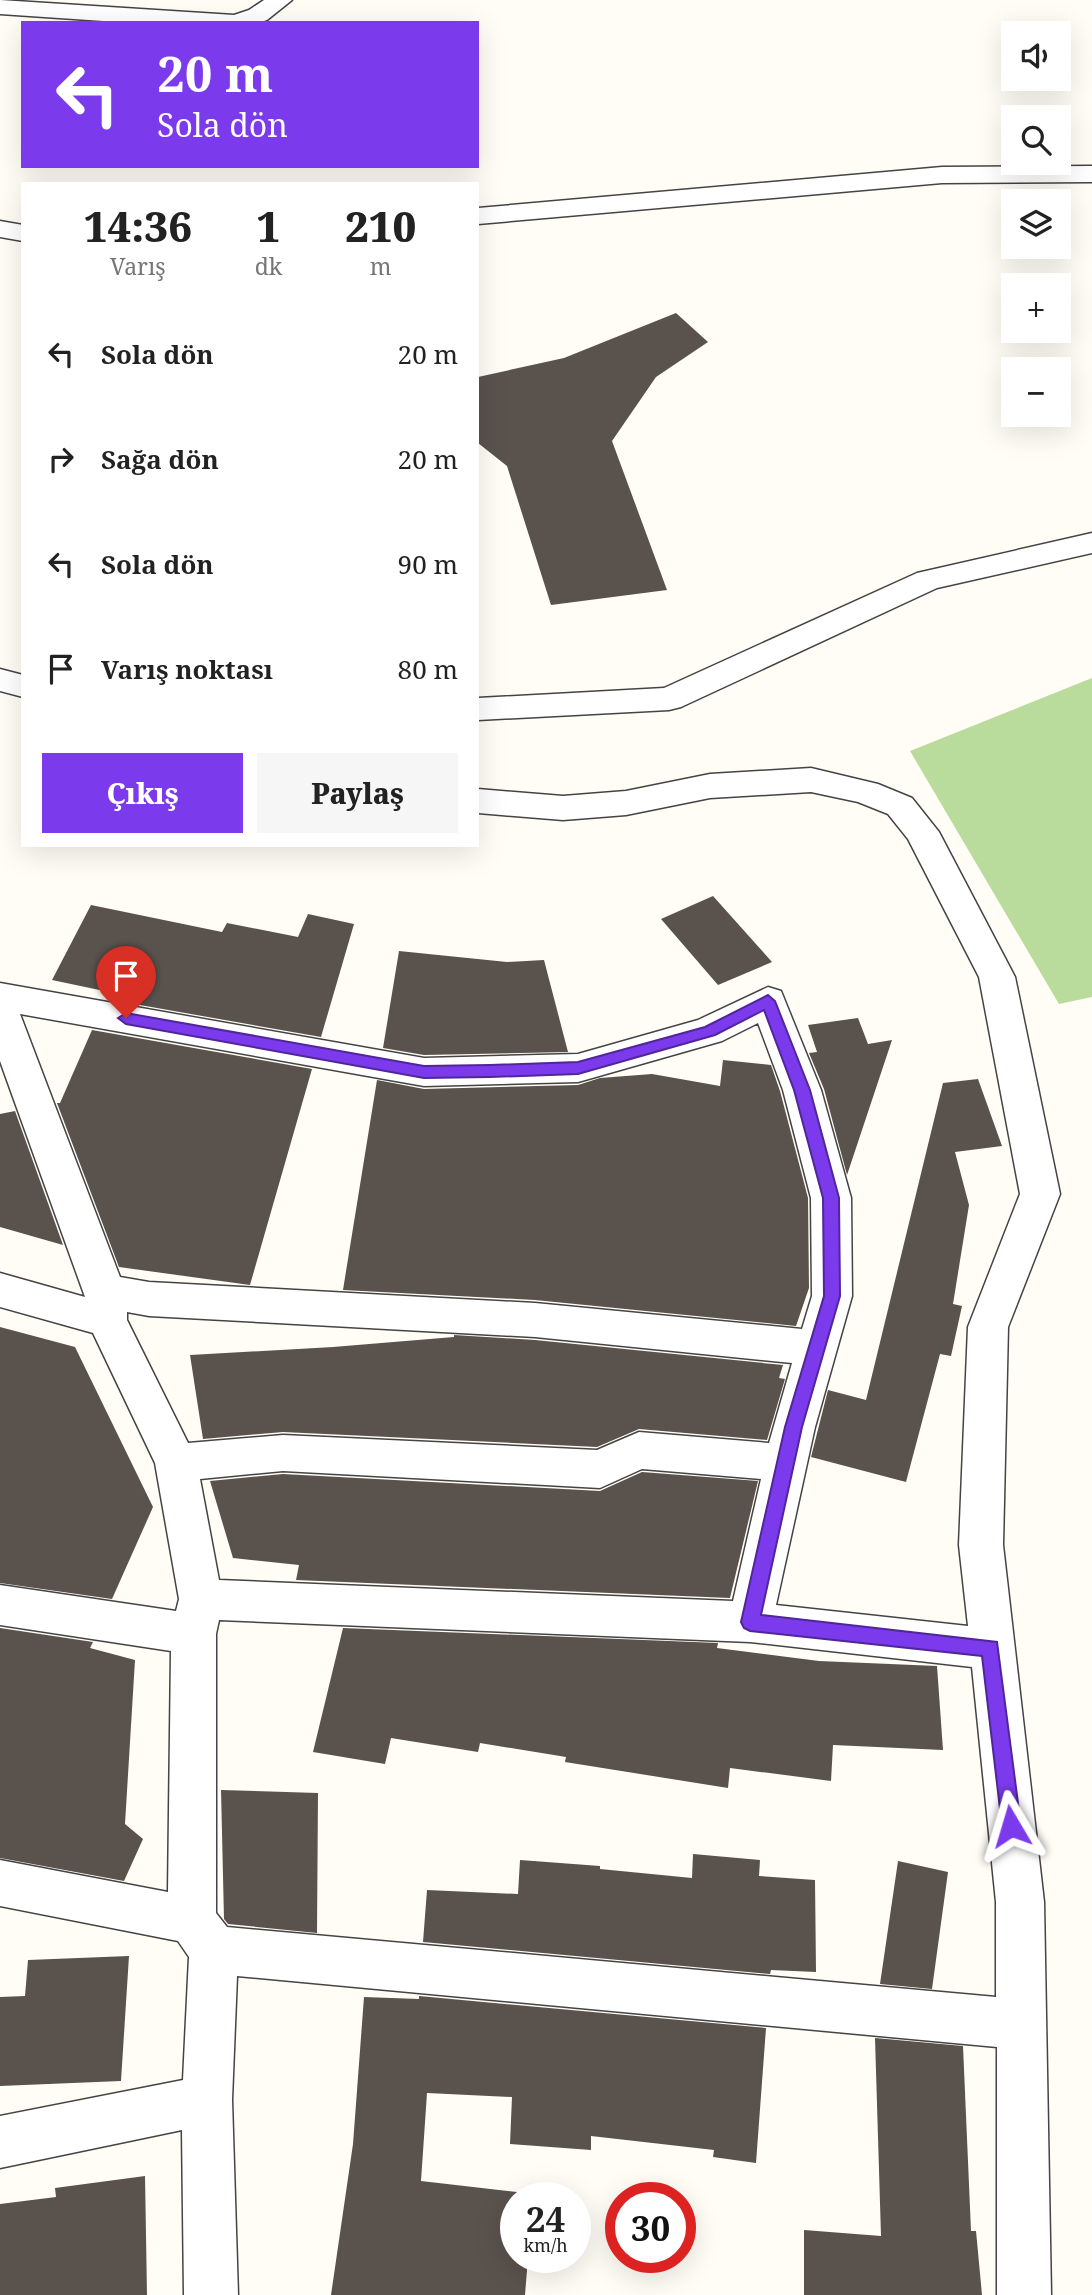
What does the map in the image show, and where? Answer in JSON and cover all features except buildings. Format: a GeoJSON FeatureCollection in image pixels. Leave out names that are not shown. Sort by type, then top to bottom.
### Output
{"type":"FeatureCollection","features":[{"type":"Feature","properties":{"kind":"street"},"geometry":{"type":"LineString","coordinates":[[238,21],[258,15],[280,0]]}},
{"type":"Feature","properties":{"kind":"street"},"geometry":{"type":"LineString","coordinates":[[0,6],[220,21]]}},
{"type":"Feature","properties":{"kind":"street"},"geometry":{"type":"LineString","coordinates":[[479,216],[942,175],[1092,174]]}},
{"type":"Feature","properties":{"kind":"street"},"geometry":{"type":"LineString","coordinates":[[0,229],[21,233]]}},
{"type":"Feature","properties":{"kind":"street"},"geometry":{"type":"LineString","coordinates":[[479,709],[669,699],[928,580],[1092,543]]}},
{"type":"Feature","properties":{"kind":"street"},"geometry":{"type":"LineString","coordinates":[[0,680],[21,686]]}},
{"type":"Feature","properties":{"kind":"street"},"geometry":{"type":"LineString","coordinates":[[479,801],[563,808],[626,803],[710,786],[811,780],[866,792],[900,806],[922,832],[997,977],[1040,1194],[988,1327],[981,1545],[1020,1902],[1024,2295]]}},
{"type":"Feature","properties":{"kind":"street"},"geometry":{"type":"LineString","coordinates":[[0,997],[424,1072],[578,1068],[709,1031],[768,1001],[802,1090],[831,1198],[832,1296],[815,1348],[785,1463],[750,1622]]}},
{"type":"Feature","properties":{"kind":"street"},"geometry":{"type":"LineString","coordinates":[[0,1011],[106,1306],[176,1464],[198,1617],[211,2295]]}},
{"type":"Feature","properties":{"kind":"street"},"geometry":{"type":"LineString","coordinates":[[0,1290],[106,1306],[149,1299],[535,1320],[815,1348]]}},
{"type":"Feature","properties":{"kind":"street"},"geometry":{"type":"LineString","coordinates":[[176,1464],[283,1453],[600,1469],[639,1450],[785,1463]]}},
{"type":"Feature","properties":{"kind":"street"},"geometry":{"type":"LineString","coordinates":[[0,1605],[198,1617],[750,1622],[991,1648]]}},
{"type":"Feature","properties":{"kind":"street"},"geometry":{"type":"LineString","coordinates":[[0,1883],[203,1935],[1020,2024]]}},
{"type":"Feature","properties":{"kind":"street"},"geometry":{"type":"LineString","coordinates":[[0,2142],[207,2100]]}},
{"type":"Feature","properties":{"kind":"green space"},"geometry":{"type":"Polygon","coordinates":[[[1092,678],[1092,997],[1059,1004],[910,751],[1092,678]]]}},
{"type":"Feature","properties":{"kind":"route"},"geometry":{"type":"LineString","coordinates":[[126,1018],[424,1072],[490,1071],[578,1068],[709,1031],[768,1001],[802,1090],[831,1198],[832,1296],[794,1427],[750,1622],[991,1648],[1011,1826]]}}]}
